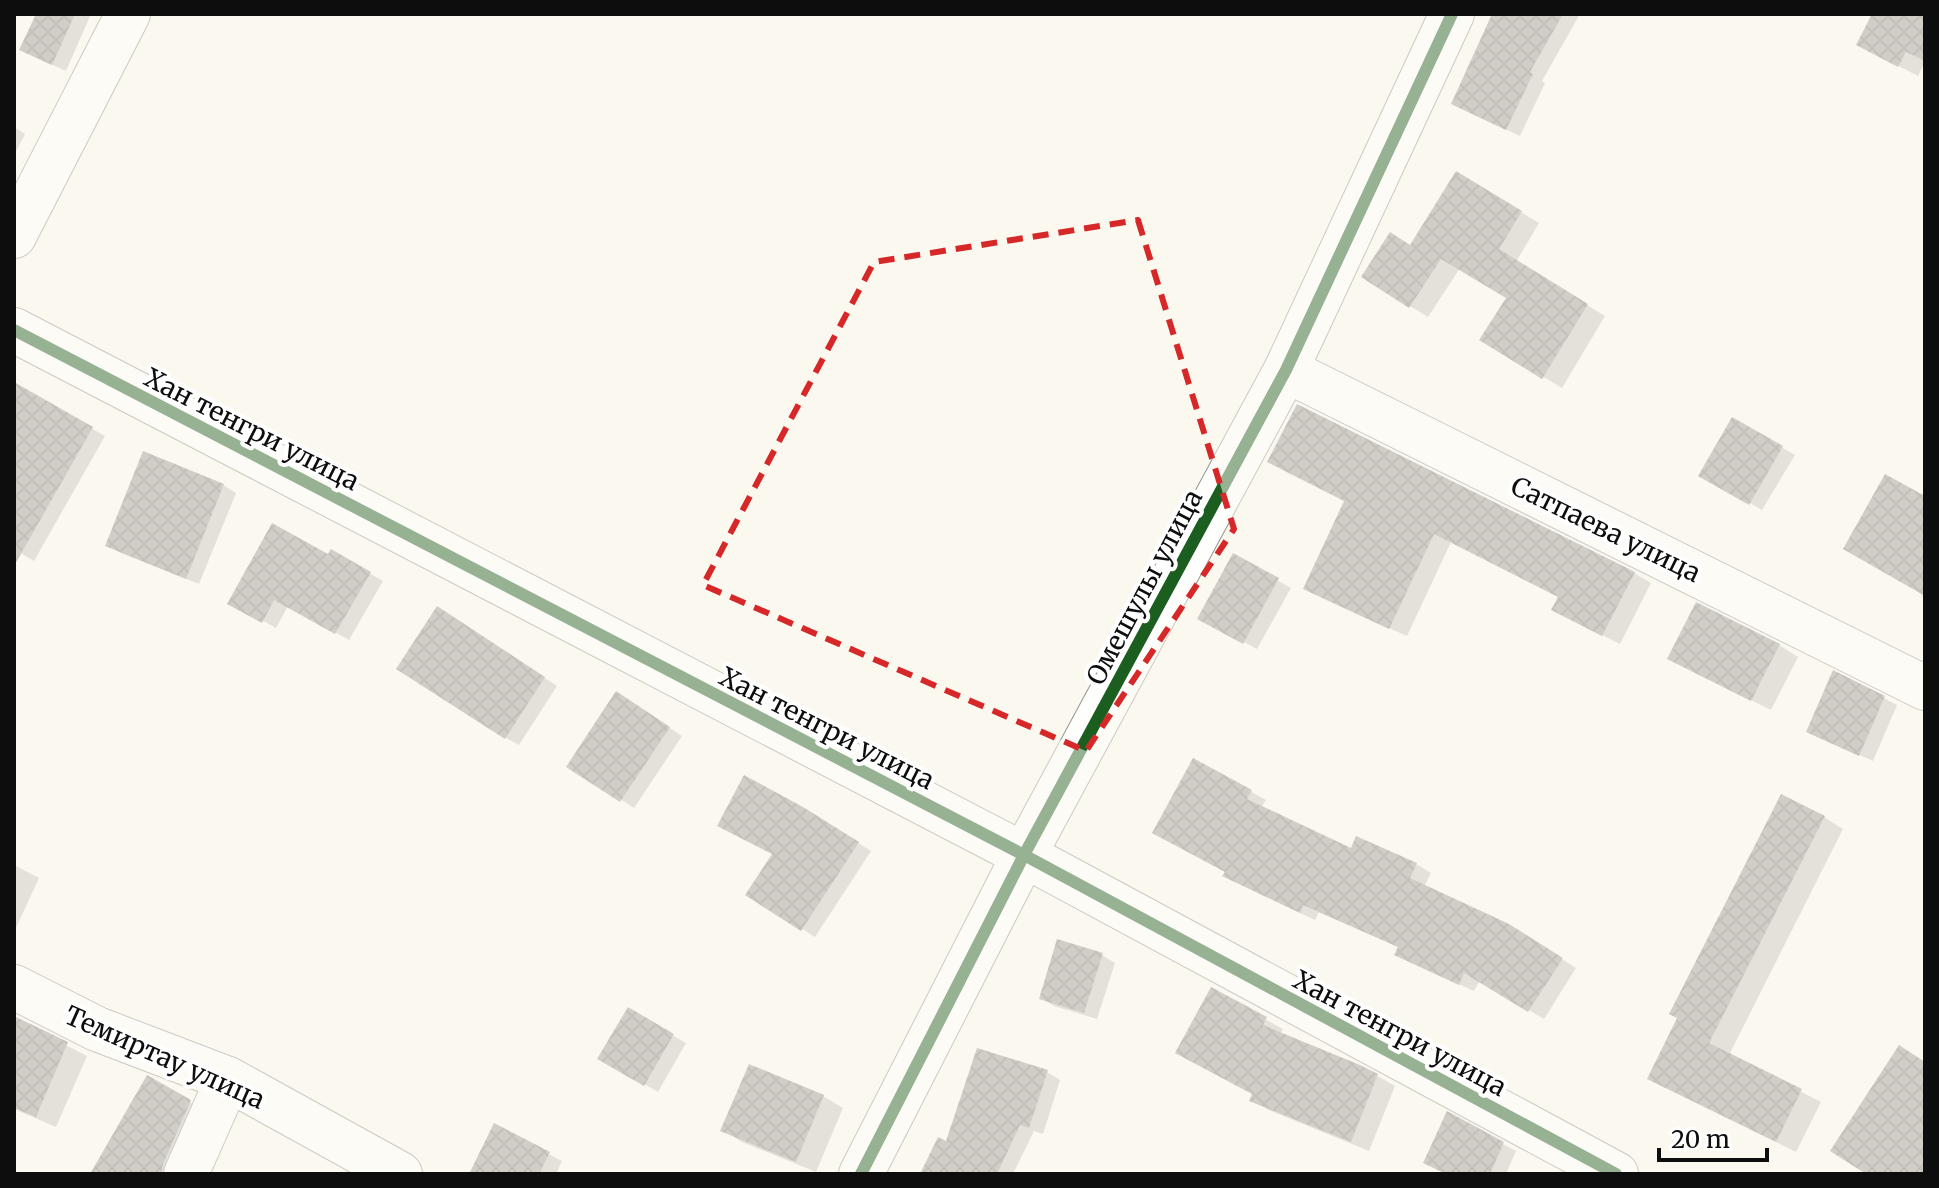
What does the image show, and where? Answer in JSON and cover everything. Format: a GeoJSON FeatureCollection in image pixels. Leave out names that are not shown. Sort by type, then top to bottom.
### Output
{"type":"FeatureCollection","features":[{"type":"Feature","properties":{"kind":"street"},"geometry":{"type":"LineString","coordinates":[[14,236],[128,14]]}},
{"type":"Feature","properties":{"kind":"street","name":"Омешулы улица"},"geometry":{"type":"LineString","coordinates":[[861,1174],[1024,855],[1286,370],[1452,14]]}},
{"type":"Feature","properties":{"kind":"street","name":"Хан тенгри улица"},"geometry":{"type":"LineString","coordinates":[[14,330],[1024,855],[1616,1174]]}},
{"type":"Feature","properties":{"kind":"street","name":"Сатпаева улица"},"geometry":{"type":"LineString","coordinates":[[1286,370],[1925,688]]}},
{"type":"Feature","properties":{"kind":"street","name":"Темиртау улица"},"geometry":{"type":"LineString","coordinates":[[14,987],[97,1029],[228,1079],[400,1174]]}},
{"type":"Feature","properties":{"kind":"street"},"geometry":{"type":"LineString","coordinates":[[186,1174],[228,1079]]}},
{"type":"Feature","properties":{"kind":"highlighted area"},"geometry":{"type":"Polygon","coordinates":[[[1138,220],[1234,529],[1086,751],[703,585],[874,262],[1138,220]]]}},
{"type":"Feature","properties":{"kind":"building"},"geometry":{"type":"Polygon","coordinates":[[[36,14],[75,14],[52,65],[19,50],[36,14]]]}},
{"type":"Feature","properties":{"kind":"building"},"geometry":{"type":"Polygon","coordinates":[[[1492,14],[1563,14],[1530,72],[1533,74],[1506,130],[1451,104],[1492,14]]]}},
{"type":"Feature","properties":{"kind":"building"},"geometry":{"type":"Polygon","coordinates":[[[1872,14],[1925,14],[1925,61],[1906,52],[1898,67],[1856,45],[1872,14]]]}},
{"type":"Feature","properties":{"kind":"building"},"geometry":{"type":"Polygon","coordinates":[[[1456,171],[1522,211],[1499,249],[1588,304],[1542,379],[1479,340],[1506,298],[1441,259],[1409,308],[1361,277],[1390,232],[1410,245],[1456,171]]]}},
{"type":"Feature","properties":{"kind":"building"},"geometry":{"type":"Polygon","coordinates":[[[14,382],[93,427],[14,566],[14,382]]]}},
{"type":"Feature","properties":{"kind":"building"},"geometry":{"type":"Polygon","coordinates":[[[1297,404],[1635,572],[1602,636],[1551,610],[1558,597],[1434,534],[1389,629],[1303,589],[1344,501],[1267,462],[1297,404]]]}},
{"type":"Feature","properties":{"kind":"building"},"geometry":{"type":"Polygon","coordinates":[[[1732,417],[1783,446],[1749,505],[1698,476],[1732,417]]]}},
{"type":"Feature","properties":{"kind":"building"},"geometry":{"type":"Polygon","coordinates":[[[143,451],[224,484],[186,579],[105,546],[143,451]]]}},
{"type":"Feature","properties":{"kind":"building"},"geometry":{"type":"Polygon","coordinates":[[[1885,474],[1925,496],[1925,596],[1843,549],[1885,474]]]}},
{"type":"Feature","properties":{"kind":"building"},"geometry":{"type":"Polygon","coordinates":[[[272,523],[328,554],[331,549],[371,572],[335,634],[274,600],[262,623],[227,604],[272,523]]]}},
{"type":"Feature","properties":{"kind":"building"},"geometry":{"type":"Polygon","coordinates":[[[1233,553],[1279,578],[1243,644],[1197,619],[1233,553]]]}},
{"type":"Feature","properties":{"kind":"building"},"geometry":{"type":"Polygon","coordinates":[[[1696,602],[1780,644],[1751,701],[1667,659],[1696,602]]]}},
{"type":"Feature","properties":{"kind":"building"},"geometry":{"type":"Polygon","coordinates":[[[437,606],[545,677],[505,739],[396,669],[437,606]]]}},
{"type":"Feature","properties":{"kind":"building"},"geometry":{"type":"Polygon","coordinates":[[[1833,670],[1885,696],[1859,756],[1806,732],[1833,670]]]}},
{"type":"Feature","properties":{"kind":"building"},"geometry":{"type":"Polygon","coordinates":[[[616,691],[670,727],[620,802],[566,767],[616,691]]]}},
{"type":"Feature","properties":{"kind":"building"},"geometry":{"type":"Polygon","coordinates":[[[1193,758],[1252,790],[1247,799],[1351,848],[1356,836],[1417,863],[1410,878],[1509,924],[1563,958],[1528,1012],[1464,973],[1459,985],[1394,955],[1398,947],[1303,905],[1300,913],[1222,876],[1225,872],[1152,833],[1193,758]]]}},
{"type":"Feature","properties":{"kind":"building"},"geometry":{"type":"Polygon","coordinates":[[[744,775],[859,842],[801,931],[745,895],[772,854],[717,826],[744,775]]]}},
{"type":"Feature","properties":{"kind":"building"},"geometry":{"type":"Polygon","coordinates":[[[1781,794],[1825,816],[1709,1043],[1802,1089],[1776,1142],[1647,1079],[1677,1018],[1669,1014],[1781,794]]]}},
{"type":"Feature","properties":{"kind":"building"},"geometry":{"type":"Polygon","coordinates":[[[1057,939],[1103,953],[1084,1013],[1039,999],[1057,939]]]}},
{"type":"Feature","properties":{"kind":"building"},"geometry":{"type":"Polygon","coordinates":[[[1211,987],[1267,1017],[1263,1025],[1378,1074],[1351,1142],[1249,1101],[1252,1094],[1175,1053],[1211,987]]]}},
{"type":"Feature","properties":{"kind":"building"},"geometry":{"type":"Polygon","coordinates":[[[628,1007],[674,1034],[644,1086],[597,1059],[628,1007]]]}},
{"type":"Feature","properties":{"kind":"building"},"geometry":{"type":"Polygon","coordinates":[[[14,1016],[68,1042],[36,1117],[14,1108],[14,1016]]]}},
{"type":"Feature","properties":{"kind":"building"},"geometry":{"type":"Polygon","coordinates":[[[1899,1045],[1925,1062],[1925,1174],[1866,1174],[1830,1151],[1899,1045]]]}},
{"type":"Feature","properties":{"kind":"building"},"geometry":{"type":"Polygon","coordinates":[[[977,1048],[1048,1070],[1029,1128],[1020,1125],[997,1174],[920,1174],[938,1137],[946,1141],[977,1048]]]}},
{"type":"Feature","properties":{"kind":"building"},"geometry":{"type":"Polygon","coordinates":[[[749,1064],[824,1095],[796,1162],[720,1131],[749,1064]]]}},
{"type":"Feature","properties":{"kind":"building"},"geometry":{"type":"Polygon","coordinates":[[[147,1075],[191,1100],[161,1174],[90,1174],[147,1075]]]}},
{"type":"Feature","properties":{"kind":"building"},"geometry":{"type":"Polygon","coordinates":[[[1447,1111],[1504,1142],[1490,1174],[1446,1174],[1423,1163],[1447,1111]]]}},
{"type":"Feature","properties":{"kind":"building"},"geometry":{"type":"Polygon","coordinates":[[[494,1123],[550,1152],[539,1174],[469,1174],[494,1123]]]}},
{"type":"Feature","properties":{"kind":"cycle path"},"geometry":{"type":"LineString","coordinates":[[861,1174],[1024,855],[1286,370],[1452,14]]}},
{"type":"Feature","properties":{"kind":"cycle path"},"geometry":{"type":"LineString","coordinates":[[14,330],[1024,855],[1616,1174]]}}]}
